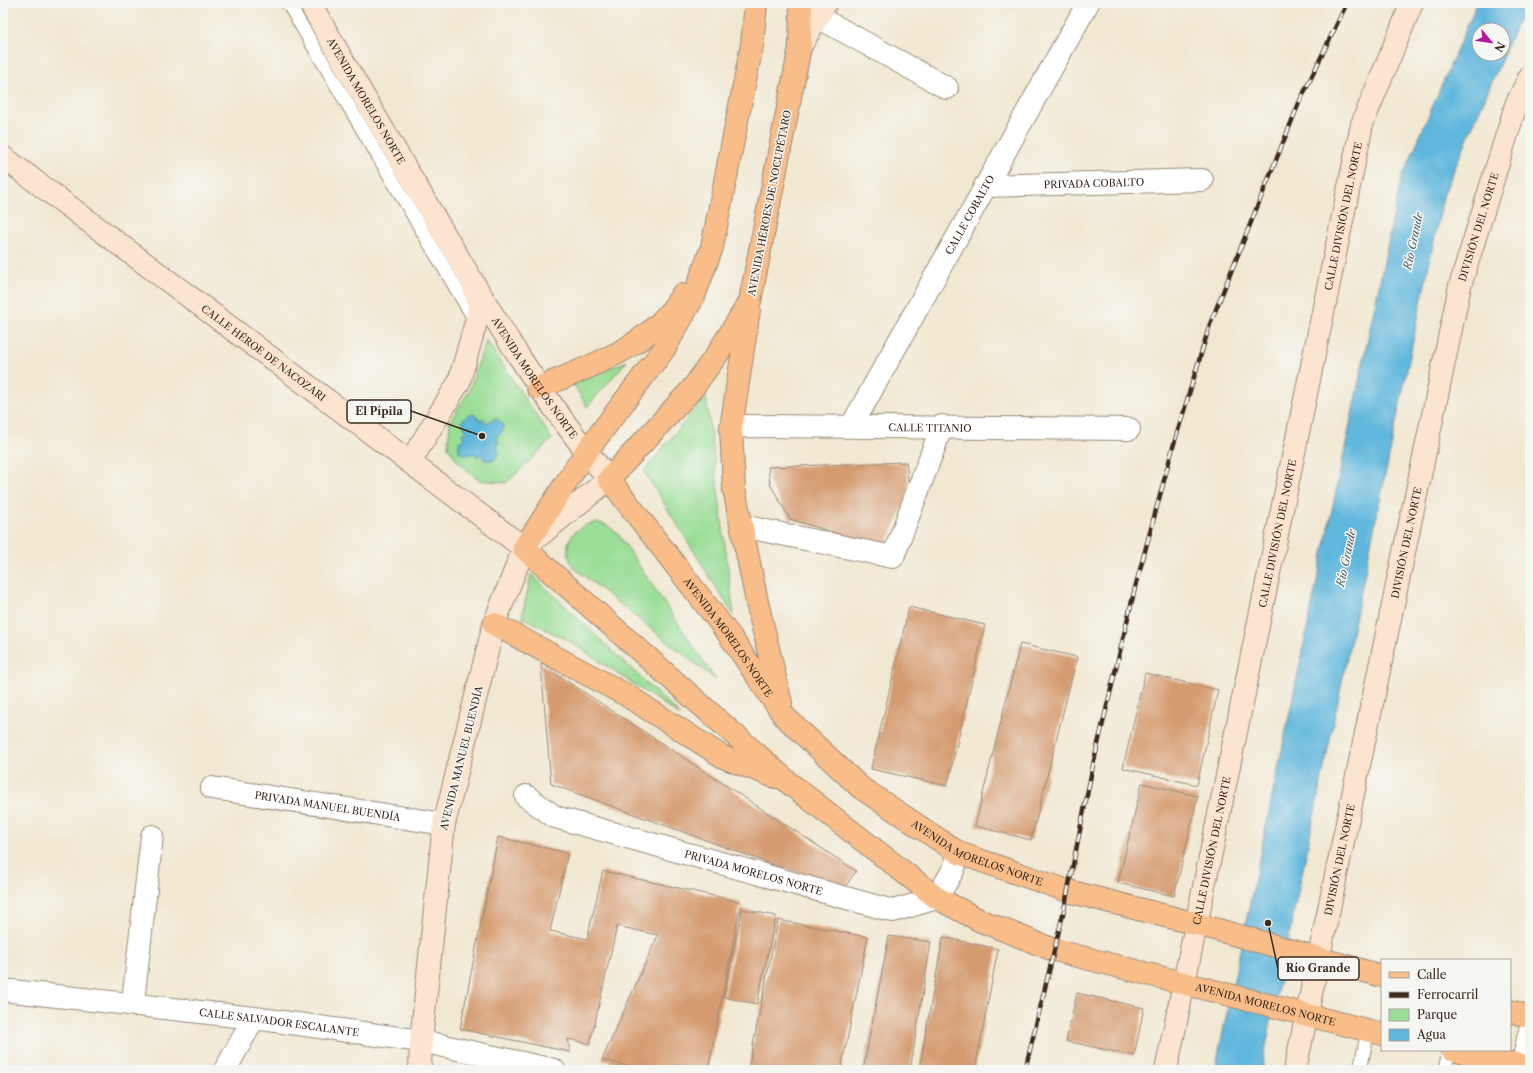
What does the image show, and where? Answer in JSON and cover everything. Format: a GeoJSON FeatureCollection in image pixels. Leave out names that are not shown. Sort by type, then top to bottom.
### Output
{"type":"FeatureCollection","features":[{"type":"Feature","properties":{"kind":"main road","name":"AVENIDA MORELOS NORTE"},"geometry":{"type":"LineString","coordinates":[[310,3],[360,92],[470,278],[538,388],[586,452],[609,479],[730,636],[784,716],[862,788],[958,853],[1068,891],[1197,924],[1381,976]]}},
{"type":"Feature","properties":{"kind":"main road"},"geometry":{"type":"LineString","coordinates":[[524,548],[586,452],[664,349],[694,296],[712,247],[752,46],[756,3]]}},
{"type":"Feature","properties":{"kind":"main road","name":"AVENIDA HÉROES DE NOCUPÉTARO"},"geometry":{"type":"LineString","coordinates":[[524,548],[609,479],[692,389],[718,353],[750,300],[800,47],[801,3]]}},
{"type":"Feature","properties":{"kind":"main road","name":"CALLE DIVISIÓN DEL NORTE"},"geometry":{"type":"LineString","coordinates":[[1166,1070],[1362,124],[1412,3]]}},
{"type":"Feature","properties":{"kind":"main road"},"geometry":{"type":"LineString","coordinates":[[800,47],[822,10]]}},
{"type":"Feature","properties":{"kind":"main road","name":"DIVISIÓN DEL NORTE"},"geometry":{"type":"LineString","coordinates":[[1295,1070],[1305,1015],[1460,286],[1516,105],[1530,76]]}},
{"type":"Feature","properties":{"kind":"main road","name":"CALLE HÉROE DE NACOZARI"},"geometry":{"type":"LineString","coordinates":[[3,157],[524,548]]}},
{"type":"Feature","properties":{"kind":"main road"},"geometry":{"type":"LineString","coordinates":[[538,388],[619,354],[652,331],[675,308],[712,247]]}},
{"type":"Feature","properties":{"kind":"main road"},"geometry":{"type":"LineString","coordinates":[[410,462],[459,382],[480,308],[470,278]]}},
{"type":"Feature","properties":{"kind":"main road"},"geometry":{"type":"LineString","coordinates":[[750,300],[731,428],[734,489],[757,602],[784,716]]}},
{"type":"Feature","properties":{"kind":"main road","name":"AVENIDA MORELOS NORTE"},"geometry":{"type":"LineString","coordinates":[[524,548],[789,783],[937,898],[982,921],[1054,950],[1375,1032]]}},
{"type":"Feature","properties":{"kind":"main road","name":"AVENIDA MANUEL BUENDÍA"},"geometry":{"type":"LineString","coordinates":[[420,1070],[420,1041],[444,824],[494,624],[524,548]]}},
{"type":"Feature","properties":{"kind":"main road"},"geometry":{"type":"LineString","coordinates":[[494,624],[626,695],[723,757],[789,783]]}},
{"type":"Feature","properties":{"kind":"main road"},"geometry":{"type":"LineString","coordinates":[[1511,1011],[1530,1017]]}},
{"type":"Feature","properties":{"kind":"main road"},"geometry":{"type":"LineString","coordinates":[[1455,1051],[1526,1067]]}},
{"type":"Feature","properties":{"kind":"street","name":"CALLE COBALTO"},"geometry":{"type":"LineString","coordinates":[[852,425],[1088,3]]}},
{"type":"Feature","properties":{"kind":"street"},"geometry":{"type":"LineString","coordinates":[[822,10],[947,88]]}},
{"type":"Feature","properties":{"kind":"street","name":"PRIVADA COBALTO"},"geometry":{"type":"LineString","coordinates":[[985,186],[1202,180]]}},
{"type":"Feature","properties":{"kind":"street","name":"CALLE TITANIO"},"geometry":{"type":"LineString","coordinates":[[731,428],[746,426],[852,425],[1129,429]]}},
{"type":"Feature","properties":{"kind":"street"},"geometry":{"type":"LineString","coordinates":[[742,526],[893,557],[942,426]]}},
{"type":"Feature","properties":{"kind":"street","name":"PRIVADA MANUEL BUENDÍA"},"geometry":{"type":"LineString","coordinates":[[212,788],[444,824]]}},
{"type":"Feature","properties":{"kind":"street","name":"PRIVADA MORELOS NORTE"},"geometry":{"type":"LineString","coordinates":[[526,796],[555,816],[893,911],[937,898]]}},
{"type":"Feature","properties":{"kind":"street"},"geometry":{"type":"LineString","coordinates":[[134,1005],[152,836]]}},
{"type":"Feature","properties":{"kind":"street"},"geometry":{"type":"LineString","coordinates":[[937,898],[953,870],[958,853]]}},
{"type":"Feature","properties":{"kind":"street","name":"CALLE SALVADOR ESCALANTE"},"geometry":{"type":"LineString","coordinates":[[3,990],[254,1018],[420,1041],[554,1070]]}},
{"type":"Feature","properties":{"kind":"street"},"geometry":{"type":"LineString","coordinates":[[225,1070],[254,1018]]}},
{"type":"Feature","properties":{"kind":"street"},"geometry":{"type":"LineString","coordinates":[[1526,1067],[1530,1030]]}},
{"type":"Feature","properties":{"kind":"lane"},"geometry":{"type":"LineString","coordinates":[[288,3],[476,322]]}},
{"type":"Feature","properties":{"kind":"lane"},"geometry":{"type":"LineString","coordinates":[[1360,1070],[1375,1032]]}},
{"type":"Feature","properties":{"kind":"lane"},"geometry":{"type":"LineString","coordinates":[[1444,1070],[1451,1051]]}},
{"type":"Feature","properties":{"kind":"green space"},"geometry":{"type":"Polygon","coordinates":[[[486,340],[552,439],[506,483],[479,480],[459,463],[448,447],[450,421],[469,391],[486,340]]]}},
{"type":"Feature","properties":{"kind":"green space"},"geometry":{"type":"Polygon","coordinates":[[[627,361],[587,407],[573,383],[627,361]]]}},
{"type":"Feature","properties":{"kind":"green space"},"geometry":{"type":"Polygon","coordinates":[[[706,396],[734,616],[644,471],[706,396]]]}},
{"type":"Feature","properties":{"kind":"green space"},"geometry":{"type":"Polygon","coordinates":[[[597,522],[608,526],[618,534],[716,680],[574,568],[568,552],[570,538],[581,528],[588,524],[597,522]]]}},
{"type":"Feature","properties":{"kind":"green space"},"geometry":{"type":"Polygon","coordinates":[[[531,574],[681,716],[571,642],[522,617],[531,574]]]}},
{"type":"Feature","properties":{"kind":"water"},"geometry":{"type":"Polygon","coordinates":[[[1477,3],[1526,3],[1511,38],[1511,22],[1471,22],[1471,62],[1501,62],[1444,193],[1261,1070],[1215,1070],[1401,180],[1477,3]]]}},
{"type":"Feature","properties":{"kind":"water"},"geometry":{"type":"Polygon","coordinates":[[[473,414],[480,421],[484,419],[486,423],[496,418],[503,424],[503,431],[496,437],[499,442],[496,444],[499,453],[494,460],[485,460],[481,454],[477,457],[474,453],[465,456],[459,451],[459,442],[464,439],[462,434],[466,432],[462,421],[465,417],[473,414]]]}},
{"type":"Feature","properties":{"kind":"building"},"geometry":{"type":"Polygon","coordinates":[[[906,462],[910,495],[884,548],[790,519],[770,484],[768,467],[906,462]]]}},
{"type":"Feature","properties":{"kind":"building"},"geometry":{"type":"Polygon","coordinates":[[[909,607],[985,625],[947,786],[871,769],[909,607]]]}},
{"type":"Feature","properties":{"kind":"building"},"geometry":{"type":"Polygon","coordinates":[[[1020,644],[1077,657],[1031,840],[975,826],[1020,644]]]}},
{"type":"Feature","properties":{"kind":"building"},"geometry":{"type":"Polygon","coordinates":[[[541,664],[856,871],[843,890],[551,784],[541,664]]]}},
{"type":"Feature","properties":{"kind":"building"},"geometry":{"type":"Polygon","coordinates":[[[1145,673],[1218,690],[1197,785],[1123,768],[1145,673]]]}},
{"type":"Feature","properties":{"kind":"building"},"geometry":{"type":"Polygon","coordinates":[[[1142,783],[1198,796],[1174,896],[1118,883],[1142,783]]]}},
{"type":"Feature","properties":{"kind":"building"},"geometry":{"type":"Polygon","coordinates":[[[498,837],[568,853],[550,931],[587,939],[603,871],[741,902],[708,1070],[646,1070],[602,1060],[658,935],[617,926],[590,1044],[568,1039],[570,1052],[460,1029],[498,837]]]}},
{"type":"Feature","properties":{"kind":"building"},"geometry":{"type":"Polygon","coordinates":[[[742,909],[776,916],[757,1004],[724,997],[742,909]]]}},
{"type":"Feature","properties":{"kind":"building"},"geometry":{"type":"Polygon","coordinates":[[[778,920],[868,937],[841,1070],[748,1070],[778,920]]]}},
{"type":"Feature","properties":{"kind":"building"},"geometry":{"type":"Polygon","coordinates":[[[889,936],[931,942],[910,1070],[863,1070],[889,936]]]}},
{"type":"Feature","properties":{"kind":"building"},"geometry":{"type":"Polygon","coordinates":[[[943,937],[998,949],[975,1070],[919,1070],[943,937]]]}},
{"type":"Feature","properties":{"kind":"building"},"geometry":{"type":"Polygon","coordinates":[[[1077,993],[1144,1008],[1134,1056],[1066,1041],[1077,993]]]}},
{"type":"Feature","properties":{"kind":"railway"},"geometry":{"type":"LineString","coordinates":[[1025,1070],[1064,910],[1093,765],[1135,588],[1173,447],[1210,324],[1299,103],[1347,3]]}},
{"type":"Feature","properties":{"kind":"place","name":"El Pípila"},"geometry":{"type":"Point","coordinates":[482,436]}},
{"type":"Feature","properties":{"kind":"place","name":"Río Grande"},"geometry":{"type":"Point","coordinates":[1268,923]}}]}
